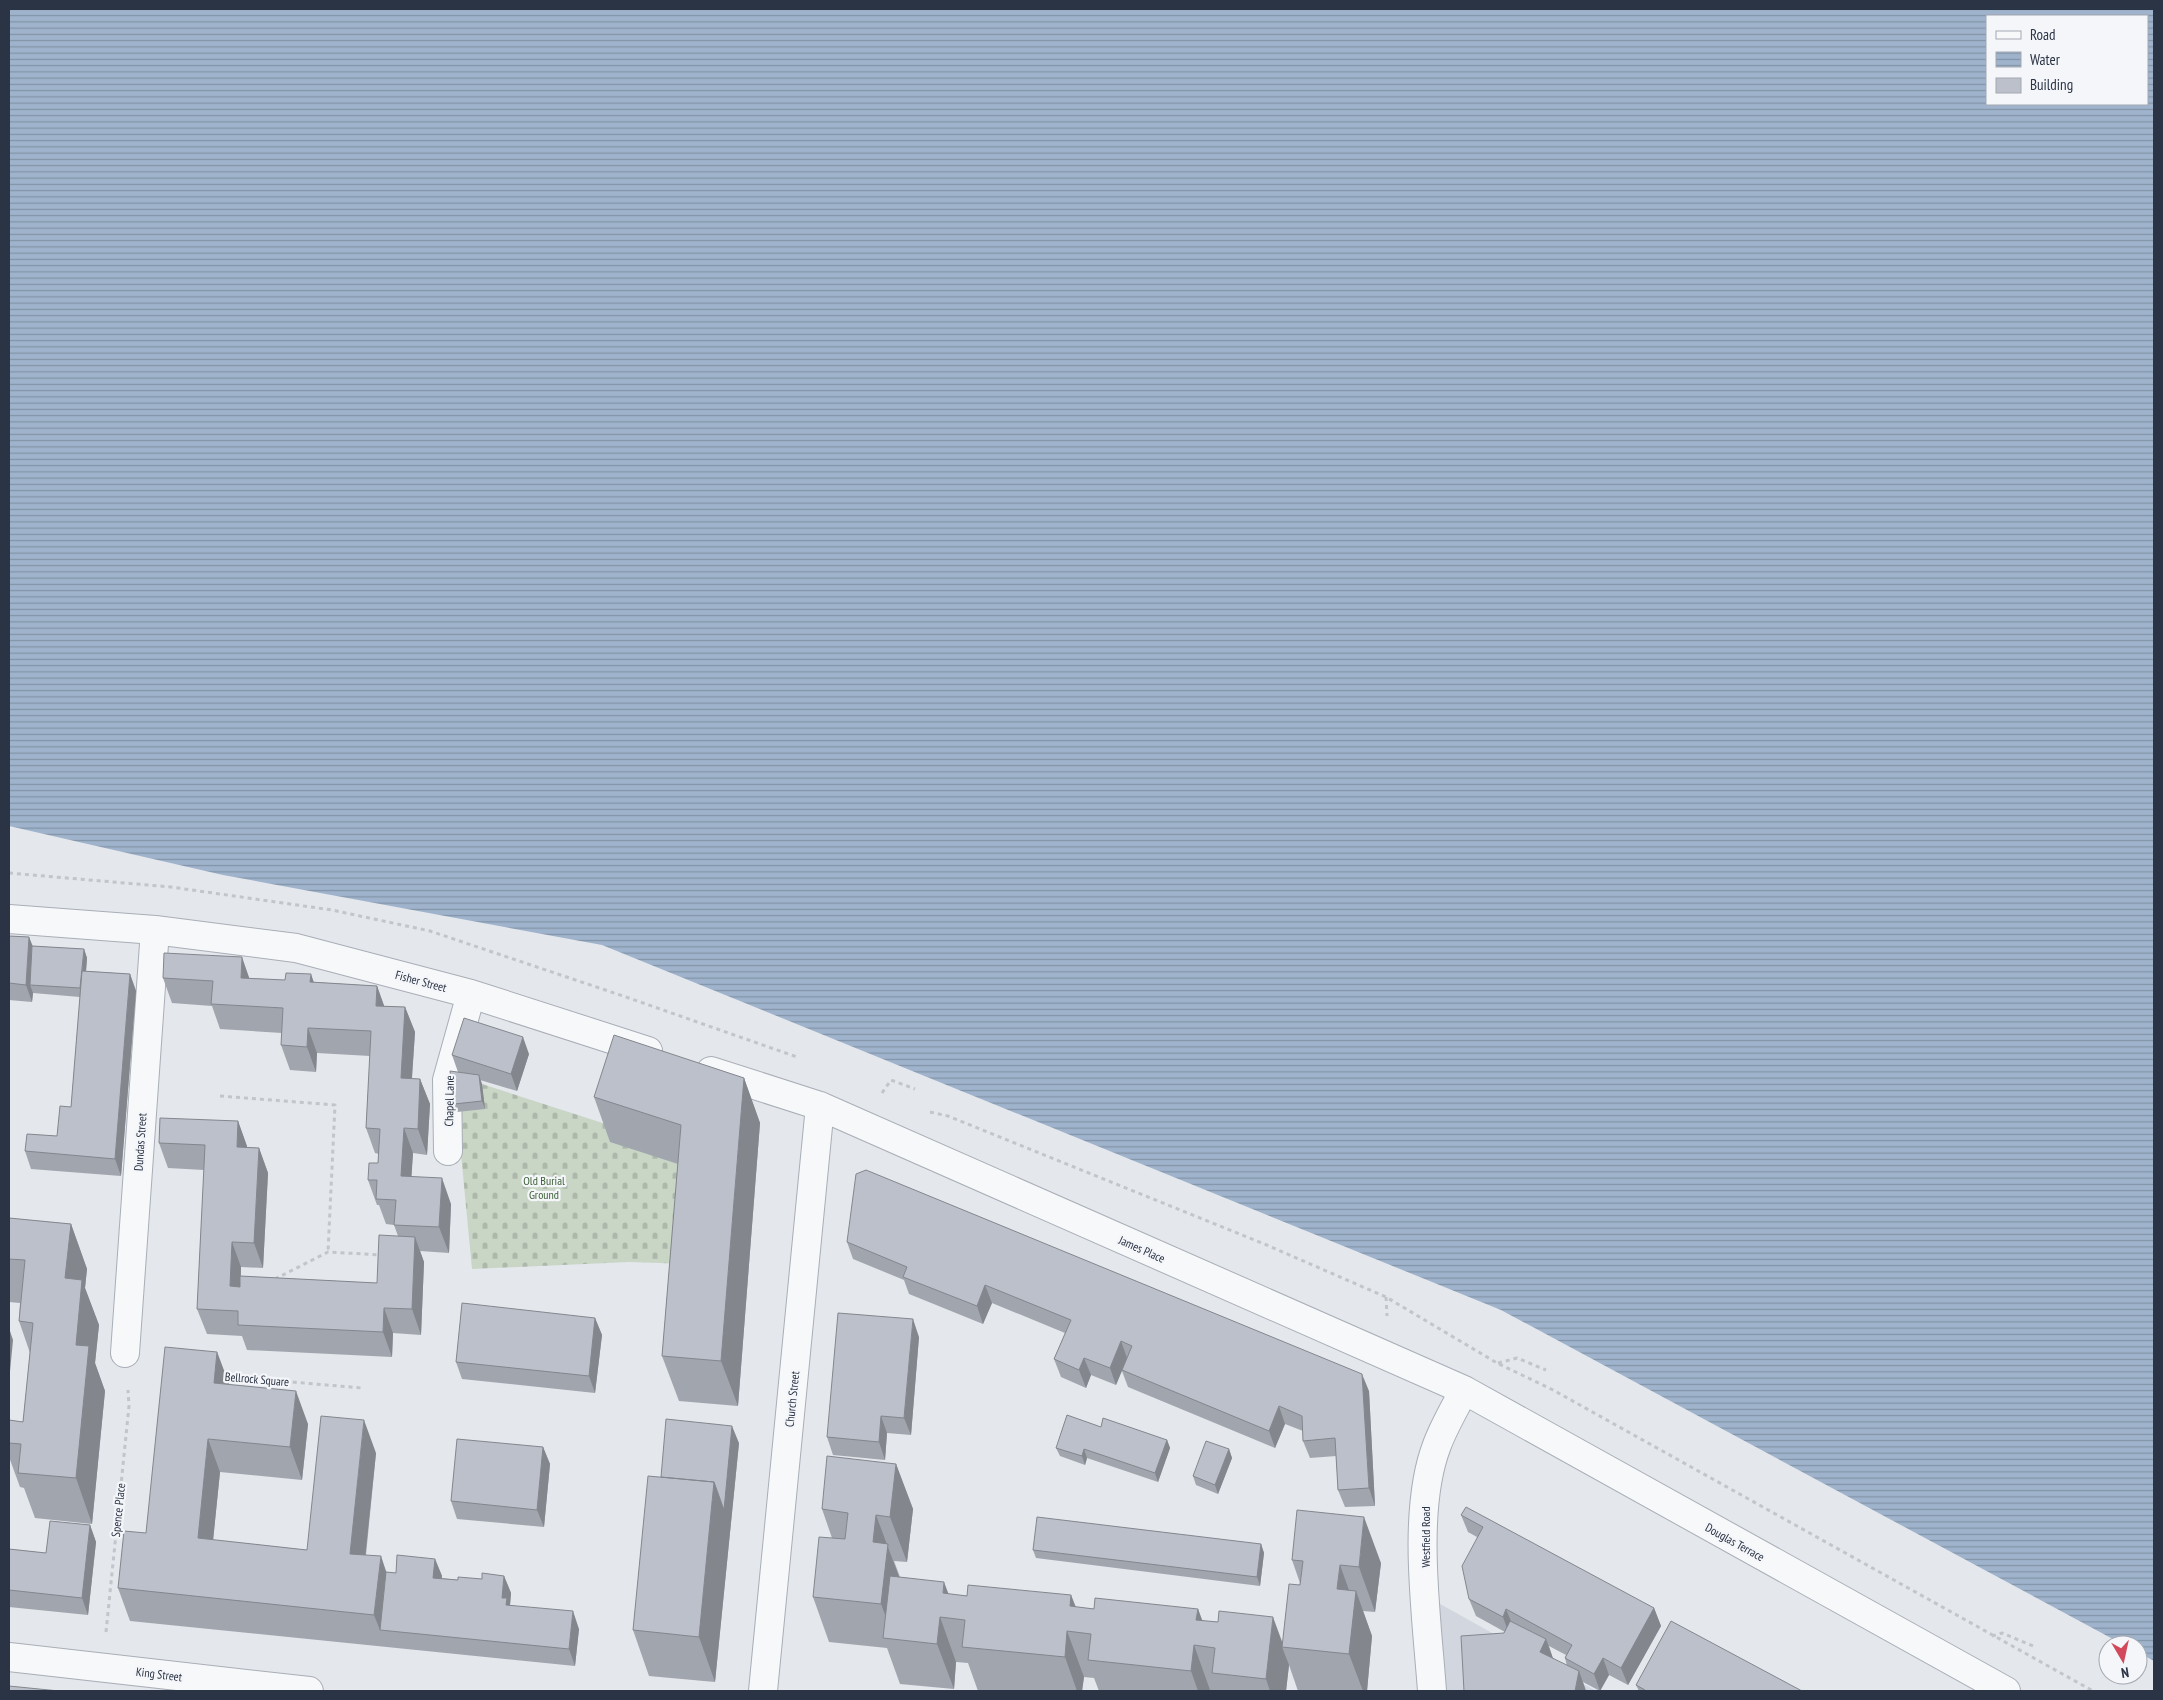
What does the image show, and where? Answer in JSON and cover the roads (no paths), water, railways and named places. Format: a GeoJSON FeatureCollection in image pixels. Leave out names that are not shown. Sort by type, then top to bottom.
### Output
{"type":"FeatureCollection","features":[{"type":"Feature","properties":{"kind":"street","name":"Fisher Street"},"geometry":{"type":"LineString","coordinates":[[9,919],[155,930],[296,948],[472,994],[820,1106]]}},
{"type":"Feature","properties":{"kind":"street","name":"Dundas Street"},"geometry":{"type":"LineString","coordinates":[[125,1353],[155,930]]}},
{"type":"Feature","properties":{"kind":"street","name":"Chapel Lane"},"geometry":{"type":"LineString","coordinates":[[448,1151],[447,1080],[472,994]]}},
{"type":"Feature","properties":{"kind":"street","name":"James Place"},"geometry":{"type":"LineString","coordinates":[[820,1106],[1464,1390]]}},
{"type":"Feature","properties":{"kind":"street","name":"Church Street"},"geometry":{"type":"LineString","coordinates":[[763,1691],[820,1106]]}},
{"type":"Feature","properties":{"kind":"street","name":"Westfield Road"},"geometry":{"type":"LineString","coordinates":[[1432,1691],[1423,1547],[1425,1494],[1437,1445],[1464,1390]]}},
{"type":"Feature","properties":{"kind":"street","name":"Douglas Terrace"},"geometry":{"type":"LineString","coordinates":[[1464,1390],[2006,1691]]}},
{"type":"Feature","properties":{"kind":"street","name":"King Street"},"geometry":{"type":"LineString","coordinates":[[9,1657],[309,1691]]}},
{"type":"Feature","properties":{"kind":"water"},"geometry":{"type":"Polygon","coordinates":[[[9,9],[2154,9],[2154,1661],[2148,1658],[2148,1635],[2105,1635],[1501,1310],[602,945],[223,875],[9,826],[9,9]]]}},
{"type":"Feature","properties":{"kind":"park label","name":"Old Burial Ground"},"geometry":{"type":"Point","coordinates":[544,1187]}}]}
